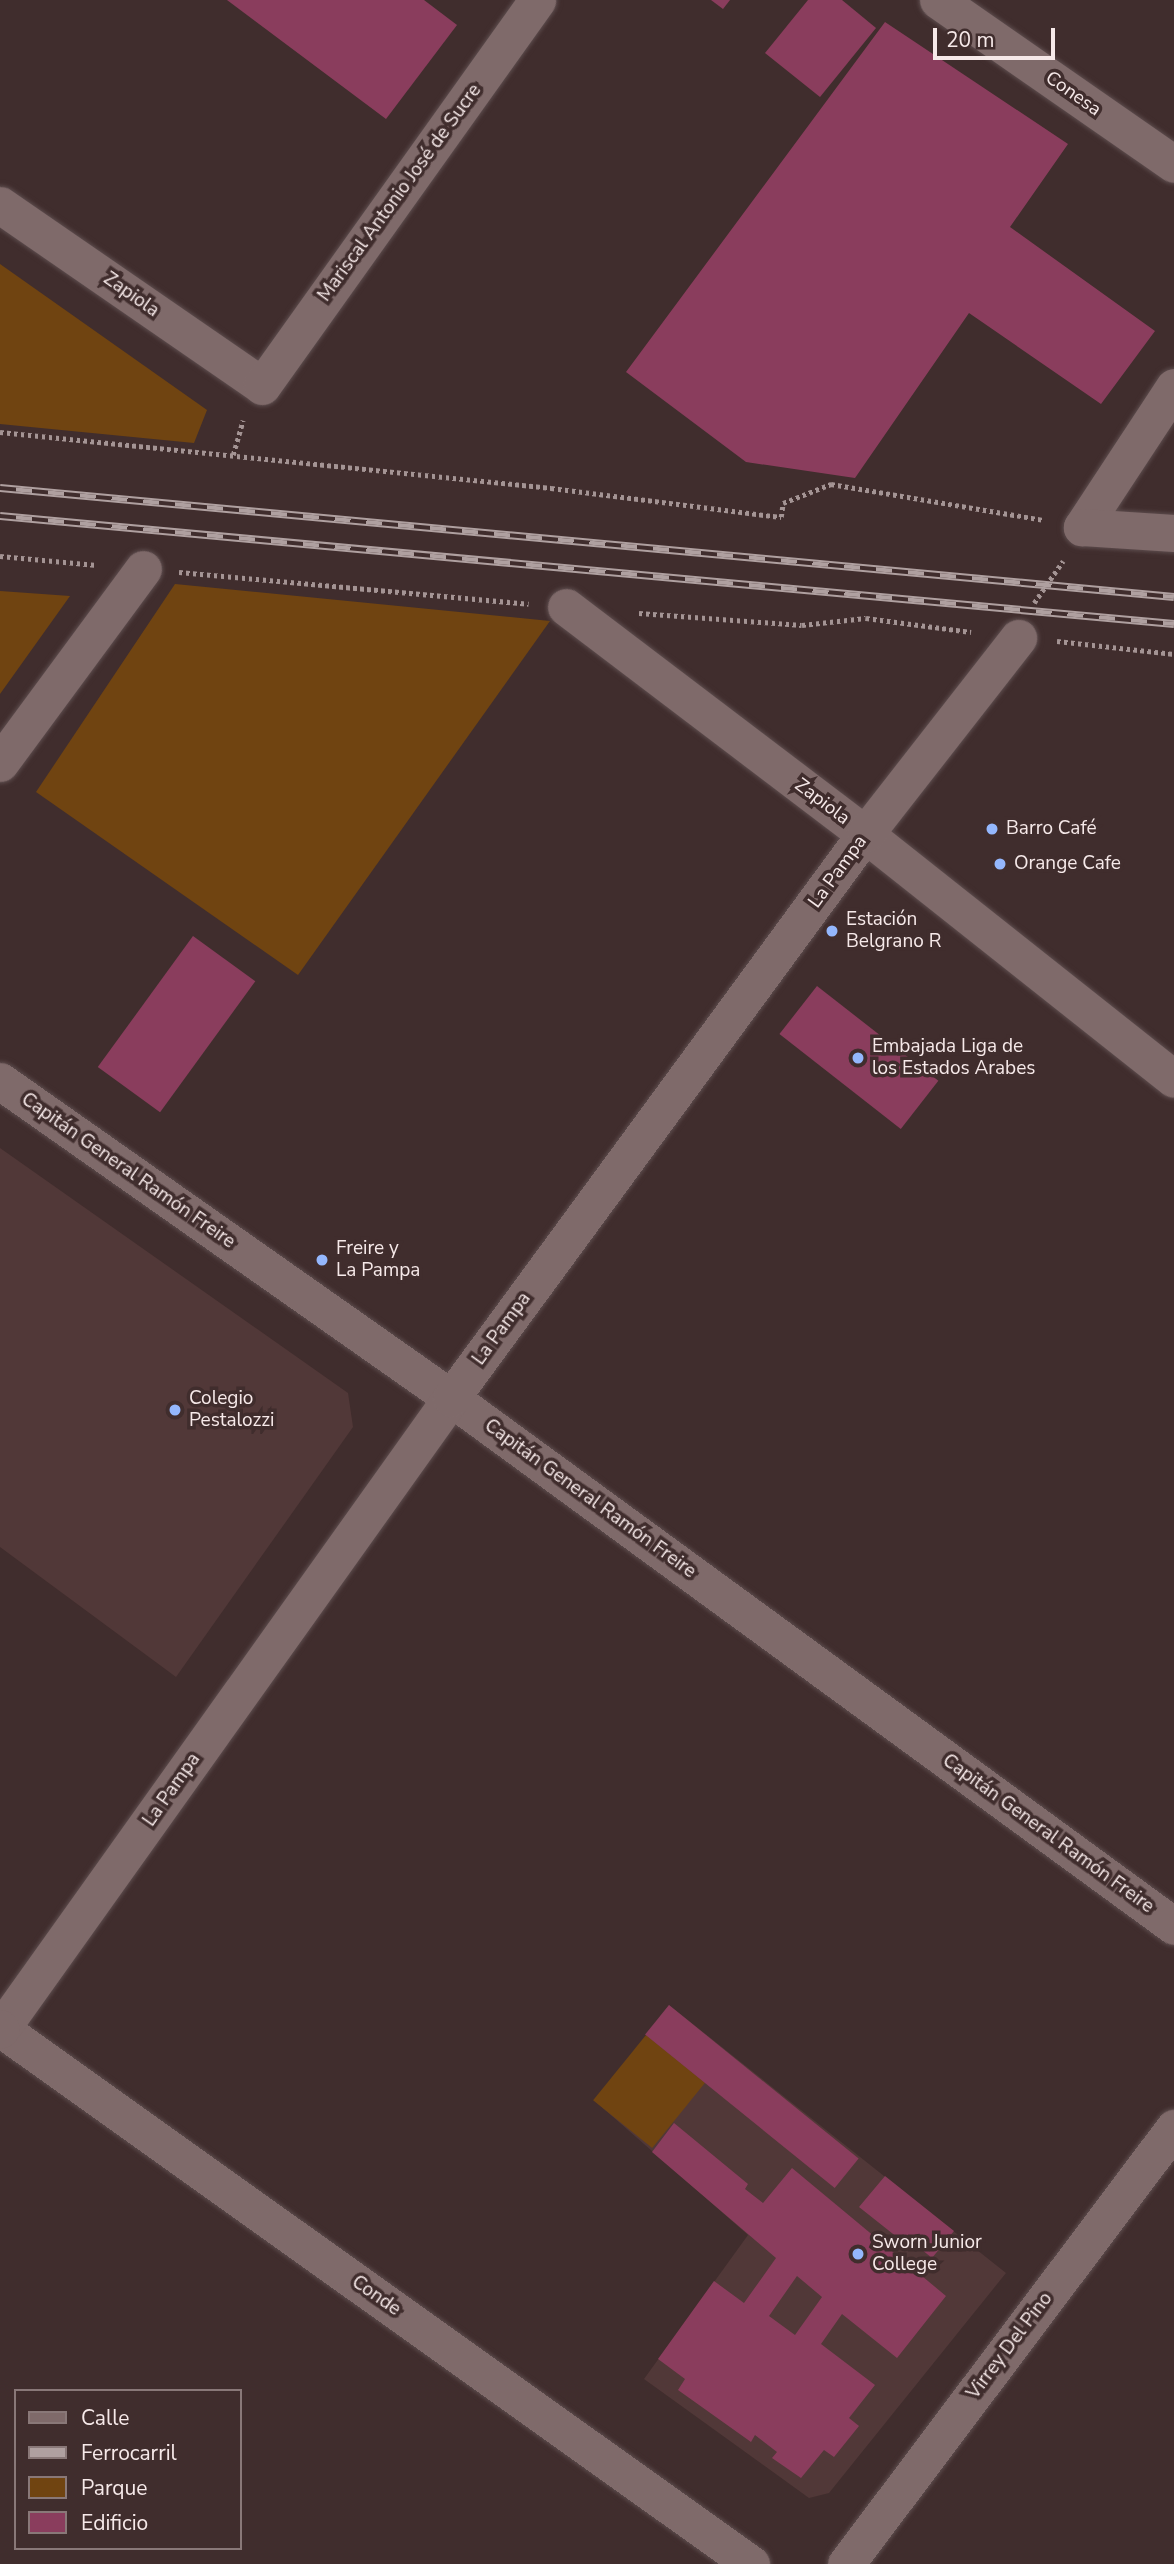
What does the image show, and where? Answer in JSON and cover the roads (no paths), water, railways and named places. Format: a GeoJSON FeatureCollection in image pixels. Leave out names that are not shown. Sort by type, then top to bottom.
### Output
{"type":"FeatureCollection","features":[{"type":"Feature","properties":{"kind":"street","name":"Mariscal Antonio José de Sucre"},"geometry":{"type":"LineString","coordinates":[[262,386],[537,0]]}},
{"type":"Feature","properties":{"kind":"street","name":"Conesa"},"geometry":{"type":"LineString","coordinates":[[938,0],[1174,164]]}},
{"type":"Feature","properties":{"kind":"street","name":"Zapiola"},"geometry":{"type":"LineString","coordinates":[[0,205],[262,386]]}},
{"type":"Feature","properties":{"kind":"street"},"geometry":{"type":"LineString","coordinates":[[1174,387],[1082,527],[1174,533]]}},
{"type":"Feature","properties":{"kind":"street"},"geometry":{"type":"LineString","coordinates":[[0,763],[143,569]]}},
{"type":"Feature","properties":{"kind":"street","name":"Zapiola"},"geometry":{"type":"LineString","coordinates":[[566,607],[865,834],[1174,1079]]}},
{"type":"Feature","properties":{"kind":"street","name":"La Pampa"},"geometry":{"type":"LineString","coordinates":[[0,2029],[451,1398],[865,834],[1018,638]]}},
{"type":"Feature","properties":{"kind":"street","name":"Capitán General Ramón Freire"},"geometry":{"type":"LineString","coordinates":[[0,1081],[451,1398],[1174,1926]]}},
{"type":"Feature","properties":{"kind":"street","name":"Conde"},"geometry":{"type":"LineString","coordinates":[[0,2029],[751,2564]]}},
{"type":"Feature","properties":{"kind":"street","name":"Virrey Del Pino"},"geometry":{"type":"LineString","coordinates":[[846,2564],[1174,2128]]}},
{"type":"Feature","properties":{"kind":"railway"},"geometry":{"type":"LineString","coordinates":[[0,488],[1174,597]]}},
{"type":"Feature","properties":{"kind":"railway"},"geometry":{"type":"LineString","coordinates":[[0,516],[1174,624]]}},
{"type":"Feature","properties":{"kind":"place","name":"Barro Café"},"geometry":{"type":"Point","coordinates":[992,829]}},
{"type":"Feature","properties":{"kind":"place","name":"Orange Cafe"},"geometry":{"type":"Point","coordinates":[1000,864]}},
{"type":"Feature","properties":{"kind":"place","name":"Estación Belgrano R"},"geometry":{"type":"Point","coordinates":[832,931]}},
{"type":"Feature","properties":{"kind":"place","name":"Embajada Liga de los Estados Arabes"},"geometry":{"type":"Point","coordinates":[858,1058]}},
{"type":"Feature","properties":{"kind":"place","name":"Freire y La Pampa"},"geometry":{"type":"Point","coordinates":[322,1260]}},
{"type":"Feature","properties":{"kind":"place","name":"Colegio Pestalozzi"},"geometry":{"type":"Point","coordinates":[175,1410]}},
{"type":"Feature","properties":{"kind":"place","name":"Sworn Junior College"},"geometry":{"type":"Point","coordinates":[858,2254]}}]}
